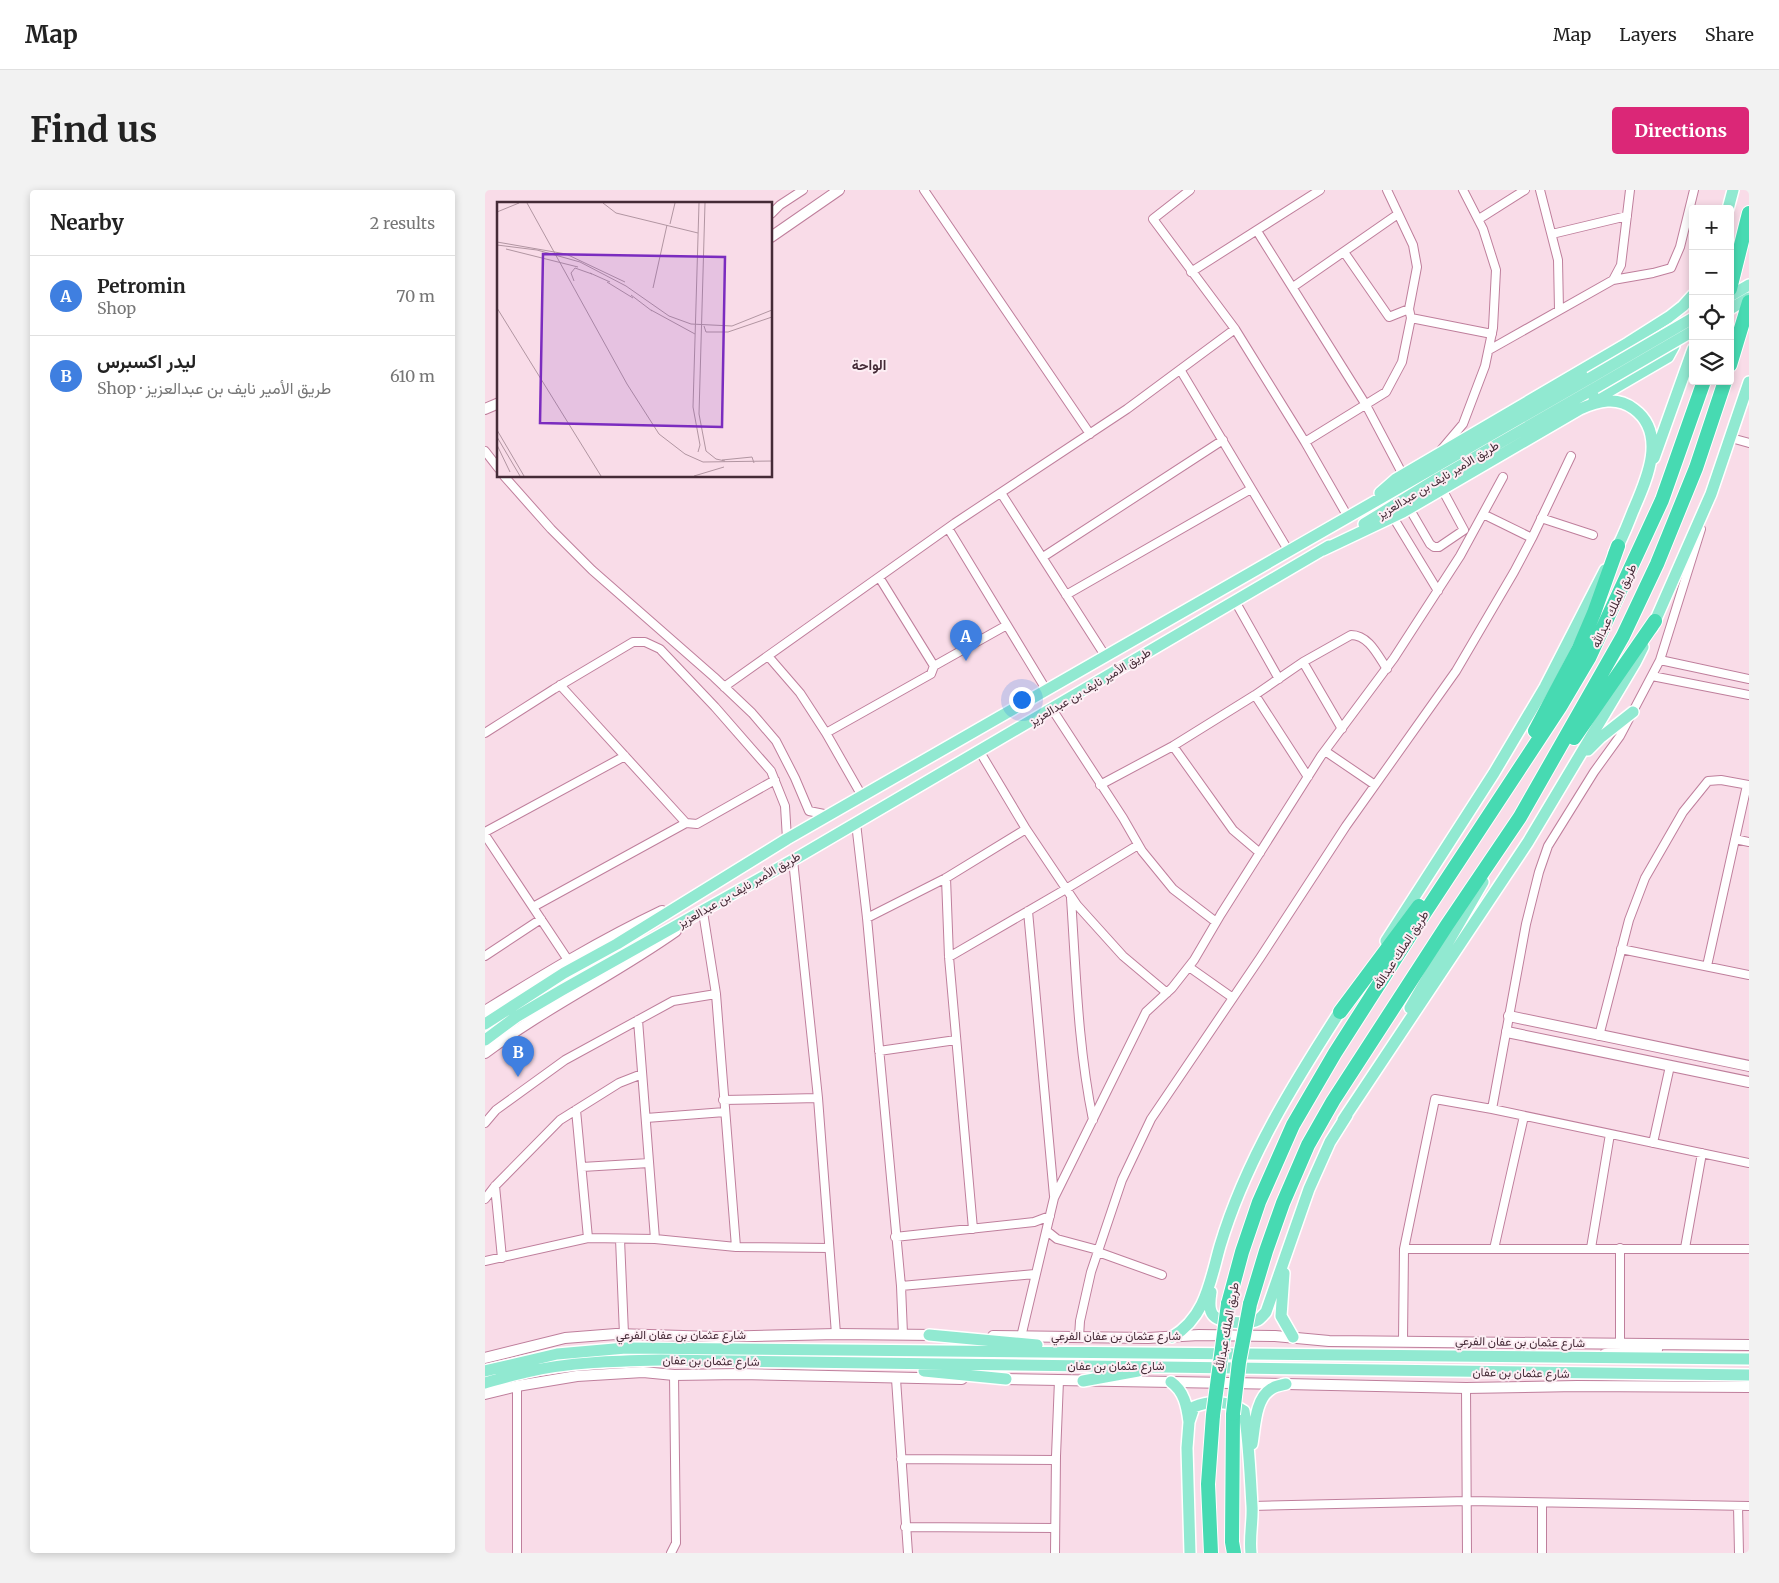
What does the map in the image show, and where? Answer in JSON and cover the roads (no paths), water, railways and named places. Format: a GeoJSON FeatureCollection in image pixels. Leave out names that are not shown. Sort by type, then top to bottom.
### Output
{"type":"FeatureCollection","features":[{"type":"Feature","properties":{"kind":"highway"},"geometry":{"type":"LineString","coordinates":[[1734,273],[1749,212]]}},
{"type":"Feature","properties":{"kind":"highway"},"geometry":{"type":"LineString","coordinates":[[1734,353],[1749,300]]}},
{"type":"Feature","properties":{"kind":"highway","name":"طريق الملك عبدالله"},"geometry":{"type":"LineString","coordinates":[[1211,1553],[1208,1484],[1213,1415],[1229,1304],[1242,1252],[1259,1202],[1293,1126],[1335,1053],[1560,707],[1589,658],[1662,500],[1703,385]]}},
{"type":"Feature","properties":{"kind":"highway","name":"طريق الملك عبدالله"},"geometry":{"type":"LineString","coordinates":[[1233,1553],[1233,1414],[1239,1362],[1250,1304],[1266,1252],[1283,1204],[1308,1144],[1333,1101],[1436,942],[1520,817],[1623,636],[1657,564],[1696,468],[1724,385]]}},
{"type":"Feature","properties":{"kind":"highway"},"geometry":{"type":"LineString","coordinates":[[1340,1012],[1499,801],[1579,648],[1594,613],[1618,546]]}},
{"type":"Feature","properties":{"kind":"highway"},"geometry":{"type":"LineString","coordinates":[[1520,817],[1655,621]]}},
{"type":"Feature","properties":{"kind":"main road"},"geometry":{"type":"LineString","coordinates":[[773,236],[839,190]]}},
{"type":"Feature","properties":{"kind":"main road"},"geometry":{"type":"LineString","coordinates":[[1729,205],[1733,190]]}},
{"type":"Feature","properties":{"kind":"main road"},"geometry":{"type":"LineString","coordinates":[[1732,295],[1749,285]]}},
{"type":"Feature","properties":{"kind":"main road"},"geometry":{"type":"LineString","coordinates":[[1361,510],[1395,479],[1628,343],[1669,317],[1689,299]]}},
{"type":"Feature","properties":{"kind":"main road"},"geometry":{"type":"LineString","coordinates":[[1734,307],[1749,300]]}},
{"type":"Feature","properties":{"kind":"main road","name":"طريق الأمير نايف بن عبدالعزيز"},"geometry":{"type":"LineString","coordinates":[[485,1040],[516,1018],[562,990],[856,824],[1323,550],[1689,321]]}},
{"type":"Feature","properties":{"kind":"main road"},"geometry":{"type":"LineString","coordinates":[[1323,550],[1393,517],[1580,410],[1668,356],[1672,352],[1675,340],[1671,332],[1660,328],[1628,343]]}},
{"type":"Feature","properties":{"kind":"main road","name":"طريق الأمير نايف بن عبدالعزيز"},"geometry":{"type":"LineString","coordinates":[[485,1024],[564,973],[617,944],[787,839],[1106,657],[1288,550],[1592,383],[1689,333]]}},
{"type":"Feature","properties":{"kind":"main road"},"geometry":{"type":"LineString","coordinates":[[1172,1337],[1184,1330],[1193,1320],[1203,1303],[1229,1217],[1256,1155],[1279,1111],[1310,1058],[1494,773],[1545,687],[1596,585],[1618,546],[1649,475],[1689,360]]}},
{"type":"Feature","properties":{"kind":"main road"},"geometry":{"type":"LineString","coordinates":[[1343,1120],[1528,842],[1635,663],[1711,494],[1749,382]]}},
{"type":"Feature","properties":{"kind":"main road"},"geometry":{"type":"LineString","coordinates":[[1580,410],[1601,401],[1611,400],[1630,406],[1639,413],[1646,421],[1651,435],[1652,448],[1649,475]]}},
{"type":"Feature","properties":{"kind":"main road"},"geometry":{"type":"LineString","coordinates":[[485,409],[497,404]]}},
{"type":"Feature","properties":{"kind":"main road"},"geometry":{"type":"LineString","coordinates":[[1572,768],[1600,738],[1633,712]]}},
{"type":"Feature","properties":{"kind":"main road"},"geometry":{"type":"LineString","coordinates":[[1215,1263],[1209,1303],[1212,1314],[1219,1320],[1237,1322],[1257,1320],[1266,1312],[1309,1189],[1331,1142],[1454,934],[1520,817]]}},
{"type":"Feature","properties":{"kind":"main road"},"geometry":{"type":"LineString","coordinates":[[485,1011],[568,960],[631,926],[695,896]]}},
{"type":"Feature","properties":{"kind":"main road"},"geometry":{"type":"LineString","coordinates":[[485,1053],[549,1008],[652,948],[703,912]]}},
{"type":"Feature","properties":{"kind":"main road"},"geometry":{"type":"LineString","coordinates":[[1509,1016],[1749,1066]]}},
{"type":"Feature","properties":{"kind":"main road"},"geometry":{"type":"LineString","coordinates":[[1507,1032],[1749,1082]]}},
{"type":"Feature","properties":{"kind":"main road"},"geometry":{"type":"LineString","coordinates":[[1287,1254],[1281,1316],[1293,1338]]}},
{"type":"Feature","properties":{"kind":"main road","name":"شارع عثمان بن عفان الفرعي"},"geometry":{"type":"LineString","coordinates":[[485,1358],[565,1338],[623,1334],[716,1337],[903,1334],[1148,1338],[1199,1335],[1275,1336],[1329,1341],[1749,1345]]}},
{"type":"Feature","properties":{"kind":"main road"},"geometry":{"type":"LineString","coordinates":[[929,1335],[1114,1352]]}},
{"type":"Feature","properties":{"kind":"main road"},"geometry":{"type":"LineString","coordinates":[[1585,1358],[1611,1352],[1680,1349],[1716,1345]]}},
{"type":"Feature","properties":{"kind":"main road","name":"شارع عثمان بن عفان"},"geometry":{"type":"LineString","coordinates":[[485,1370],[557,1354],[626,1348],[1749,1359]]}},
{"type":"Feature","properties":{"kind":"main road","name":"شارع عثمان بن عفان"},"geometry":{"type":"LineString","coordinates":[[485,1383],[528,1372],[613,1361],[1168,1366],[1327,1371],[1749,1376]]}},
{"type":"Feature","properties":{"kind":"main road"},"geometry":{"type":"LineString","coordinates":[[838,1363],[1006,1379]]}},
{"type":"Feature","properties":{"kind":"main road"},"geometry":{"type":"LineString","coordinates":[[1083,1381],[1168,1366]]}},
{"type":"Feature","properties":{"kind":"main road"},"geometry":{"type":"LineString","coordinates":[[485,1394],[517,1386],[577,1376],[643,1372],[674,1375],[740,1374],[896,1379],[1006,1379],[1466,1388],[1589,1386],[1749,1387]]}},
{"type":"Feature","properties":{"kind":"main road"},"geometry":{"type":"LineString","coordinates":[[1589,1386],[1635,1382],[1705,1381],[1735,1375]]}},
{"type":"Feature","properties":{"kind":"main road"},"geometry":{"type":"LineString","coordinates":[[1171,1382],[1179,1387],[1182,1392],[1189,1422]]}},
{"type":"Feature","properties":{"kind":"main road"},"geometry":{"type":"LineString","coordinates":[[1251,1553],[1252,1506],[1250,1491],[1252,1445],[1257,1413],[1263,1396],[1272,1388],[1286,1384]]}},
{"type":"Feature","properties":{"kind":"main road"},"geometry":{"type":"LineString","coordinates":[[1188,1550],[1187,1448],[1189,1422],[1194,1407],[1203,1404],[1223,1403],[1237,1406],[1244,1411],[1251,1471]]}},
{"type":"Feature","properties":{"kind":"street"},"geometry":{"type":"LineString","coordinates":[[773,212],[779,205],[803,190]]}},
{"type":"Feature","properties":{"kind":"street"},"geometry":{"type":"LineString","coordinates":[[924,190],[1090,434]]}},
{"type":"Feature","properties":{"kind":"street"},"geometry":{"type":"LineString","coordinates":[[1190,190],[1153,219],[1235,329],[1349,517]]}},
{"type":"Feature","properties":{"kind":"street"},"geometry":{"type":"LineString","coordinates":[[1191,272],[1320,190]]}},
{"type":"Feature","properties":{"kind":"street"},"geometry":{"type":"LineString","coordinates":[[1305,442],[1386,392],[1402,362],[1411,318],[1409,309],[1417,266],[1413,245],[1387,190]]}},
{"type":"Feature","properties":{"kind":"street"},"geometry":{"type":"LineString","coordinates":[[1436,455],[1463,424],[1485,366],[1492,334],[1496,270],[1479,219],[1463,190]]}},
{"type":"Feature","properties":{"kind":"street"},"geometry":{"type":"LineString","coordinates":[[1479,219],[1525,190]]}},
{"type":"Feature","properties":{"kind":"street"},"geometry":{"type":"LineString","coordinates":[[1540,190],[1558,260],[1559,310]]}},
{"type":"Feature","properties":{"kind":"street"},"geometry":{"type":"LineString","coordinates":[[1613,280],[1621,265],[1630,190]]}},
{"type":"Feature","properties":{"kind":"street"},"geometry":{"type":"LineString","coordinates":[[1489,350],[1613,280],[1671,268],[1680,247],[1694,190]]}},
{"type":"Feature","properties":{"kind":"street"},"geometry":{"type":"LineString","coordinates":[[1293,287],[1398,214]]}},
{"type":"Feature","properties":{"kind":"street"},"geometry":{"type":"LineString","coordinates":[[1552,234],[1627,216]]}},
{"type":"Feature","properties":{"kind":"street"},"geometry":{"type":"LineString","coordinates":[[1257,231],[1366,405],[1403,475]]}},
{"type":"Feature","properties":{"kind":"street"},"geometry":{"type":"LineString","coordinates":[[1344,252],[1389,317],[1409,309]]}},
{"type":"Feature","properties":{"kind":"street"},"geometry":{"type":"LineString","coordinates":[[1411,318],[1492,334]]}},
{"type":"Feature","properties":{"kind":"street"},"geometry":{"type":"LineString","coordinates":[[724,687],[948,528],[1181,371],[1235,329]]}},
{"type":"Feature","properties":{"kind":"street"},"geometry":{"type":"LineString","coordinates":[[1181,371],[1288,550]]}},
{"type":"Feature","properties":{"kind":"street"},"geometry":{"type":"LineString","coordinates":[[1731,438],[1749,442]]}},
{"type":"Feature","properties":{"kind":"street"},"geometry":{"type":"LineString","coordinates":[[1043,558],[1223,440]]}},
{"type":"Feature","properties":{"kind":"street"},"geometry":{"type":"LineString","coordinates":[[485,451],[497,466]]}},
{"type":"Feature","properties":{"kind":"street"},"geometry":{"type":"LineString","coordinates":[[1079,1337],[1080,1321],[1091,1272],[1122,1180],[1151,1119],[1375,785],[1456,671],[1532,538],[1571,456]]}},
{"type":"Feature","properties":{"kind":"street"},"geometry":{"type":"LineString","coordinates":[[1021,1337],[1054,1198],[1146,1012],[1189,967],[1325,751],[1387,669],[1438,591],[1460,556],[1503,477]]}},
{"type":"Feature","properties":{"kind":"street"},"geometry":{"type":"LineString","coordinates":[[506,478],[551,529],[592,570],[752,714],[776,741],[809,811],[830,815]]}},
{"type":"Feature","properties":{"kind":"street"},"geometry":{"type":"LineString","coordinates":[[1066,595],[1251,489]]}},
{"type":"Feature","properties":{"kind":"street"},"geometry":{"type":"LineString","coordinates":[[1409,508],[1430,544],[1434,547],[1439,547],[1464,530],[1442,489]]}},
{"type":"Feature","properties":{"kind":"street"},"geometry":{"type":"LineString","coordinates":[[1001,493],[1106,657]]}},
{"type":"Feature","properties":{"kind":"street"},"geometry":{"type":"LineString","coordinates":[[1492,1109],[1526,924],[1539,872],[1548,846],[1593,772],[1620,736],[1660,660],[1711,494]]}},
{"type":"Feature","properties":{"kind":"street"},"geometry":{"type":"LineString","coordinates":[[1483,514],[1532,538]]}},
{"type":"Feature","properties":{"kind":"street"},"geometry":{"type":"LineString","coordinates":[[1393,517],[1438,591]]}},
{"type":"Feature","properties":{"kind":"street"},"geometry":{"type":"LineString","coordinates":[[1541,518],[1593,535]]}},
{"type":"Feature","properties":{"kind":"street"},"geometry":{"type":"LineString","coordinates":[[948,528],[1047,691]]}},
{"type":"Feature","properties":{"kind":"street"},"geometry":{"type":"LineString","coordinates":[[879,577],[934,666]]}},
{"type":"Feature","properties":{"kind":"street"},"geometry":{"type":"LineString","coordinates":[[1235,601],[1279,679]]}},
{"type":"Feature","properties":{"kind":"street"},"geometry":{"type":"LineString","coordinates":[[826,733],[931,674],[934,666],[1007,625]]}},
{"type":"Feature","properties":{"kind":"street"},"geometry":{"type":"LineString","coordinates":[[1100,785],[1173,746],[1255,695],[1303,662],[1351,635],[1359,635],[1367,641],[1387,669]]}},
{"type":"Feature","properties":{"kind":"street"},"geometry":{"type":"LineString","coordinates":[[485,733],[560,685],[633,642],[645,642],[660,649],[715,707],[771,771],[785,806],[787,839]]}},
{"type":"Feature","properties":{"kind":"street"},"geometry":{"type":"LineString","coordinates":[[768,656],[800,693],[826,733],[862,796]]}},
{"type":"Feature","properties":{"kind":"street"},"geometry":{"type":"LineString","coordinates":[[1660,660],[1748,678],[1749,670]]}},
{"type":"Feature","properties":{"kind":"street"},"geometry":{"type":"LineString","coordinates":[[1303,662],[1342,729]]}},
{"type":"Feature","properties":{"kind":"street"},"geometry":{"type":"LineString","coordinates":[[1652,676],[1749,695]]}},
{"type":"Feature","properties":{"kind":"street"},"geometry":{"type":"LineString","coordinates":[[560,685],[686,822],[697,824],[775,780]]}},
{"type":"Feature","properties":{"kind":"street"},"geometry":{"type":"LineString","coordinates":[[1255,695],[1309,777]]}},
{"type":"Feature","properties":{"kind":"street"},"geometry":{"type":"LineString","coordinates":[[1052,710],[1123,818],[1138,845],[1173,889],[1217,922]]}},
{"type":"Feature","properties":{"kind":"street"},"geometry":{"type":"LineString","coordinates":[[1173,746],[1233,830],[1260,853]]}},
{"type":"Feature","properties":{"kind":"street"},"geometry":{"type":"LineString","coordinates":[[1325,751],[1375,785]]}},
{"type":"Feature","properties":{"kind":"street"},"geometry":{"type":"LineString","coordinates":[[980,752],[1045,860],[1077,905],[1123,956],[1167,992]]}},
{"type":"Feature","properties":{"kind":"street"},"geometry":{"type":"LineString","coordinates":[[568,960],[485,834],[625,756]]}},
{"type":"Feature","properties":{"kind":"street"},"geometry":{"type":"LineString","coordinates":[[1599,1036],[1629,920],[1645,878],[1683,812],[1708,781],[1721,780],[1748,785],[1707,966]]}},
{"type":"Feature","properties":{"kind":"street"},"geometry":{"type":"LineString","coordinates":[[533,907],[686,822]]}},
{"type":"Feature","properties":{"kind":"street"},"geometry":{"type":"LineString","coordinates":[[856,824],[867,918],[901,1286],[903,1334]]}},
{"type":"Feature","properties":{"kind":"street"},"geometry":{"type":"LineString","coordinates":[[867,918],[946,878],[1026,829]]}},
{"type":"Feature","properties":{"kind":"street"},"geometry":{"type":"LineString","coordinates":[[1735,839],[1749,842]]}},
{"type":"Feature","properties":{"kind":"street"},"geometry":{"type":"LineString","coordinates":[[949,957],[1028,911],[1069,893],[1138,845]]}},
{"type":"Feature","properties":{"kind":"street"},"geometry":{"type":"LineString","coordinates":[[793,860],[818,1098],[836,1334]]}},
{"type":"Feature","properties":{"kind":"street"},"geometry":{"type":"LineString","coordinates":[[946,878],[949,957],[973,1228]]}},
{"type":"Feature","properties":{"kind":"street"},"geometry":{"type":"LineString","coordinates":[[1069,893],[1079,1034],[1093,1121]]}},
{"type":"Feature","properties":{"kind":"street"},"geometry":{"type":"LineString","coordinates":[[1028,911],[1054,1198]]}},
{"type":"Feature","properties":{"kind":"street"},"geometry":{"type":"LineString","coordinates":[[703,912],[716,994],[736,1246]]}},
{"type":"Feature","properties":{"kind":"street"},"geometry":{"type":"LineString","coordinates":[[485,956],[541,919]]}},
{"type":"Feature","properties":{"kind":"street"},"geometry":{"type":"LineString","coordinates":[[1621,949],[1749,974]]}},
{"type":"Feature","properties":{"kind":"street"},"geometry":{"type":"LineString","coordinates":[[1189,967],[1233,998]]}},
{"type":"Feature","properties":{"kind":"street"},"geometry":{"type":"LineString","coordinates":[[485,1123],[496,1110],[565,1060],[673,1002],[716,994]]}},
{"type":"Feature","properties":{"kind":"street"},"geometry":{"type":"LineString","coordinates":[[638,1020],[655,1239]]}},
{"type":"Feature","properties":{"kind":"street"},"geometry":{"type":"LineString","coordinates":[[879,1051],[956,1040]]}},
{"type":"Feature","properties":{"kind":"street"},"geometry":{"type":"LineString","coordinates":[[1653,1143],[1670,1066]]}},
{"type":"Feature","properties":{"kind":"street"},"geometry":{"type":"LineString","coordinates":[[485,1199],[495,1186],[560,1120],[619,1084],[642,1074]]}},
{"type":"Feature","properties":{"kind":"street"},"geometry":{"type":"LineString","coordinates":[[723,1100],[818,1098]]}},
{"type":"Feature","properties":{"kind":"street"},"geometry":{"type":"LineString","coordinates":[[1403,1341],[1404,1249],[1435,1099],[1492,1109],[1749,1163]]}},
{"type":"Feature","properties":{"kind":"street"},"geometry":{"type":"LineString","coordinates":[[576,1110],[588,1238]]}},
{"type":"Feature","properties":{"kind":"street"},"geometry":{"type":"LineString","coordinates":[[646,1118],[725,1112]]}},
{"type":"Feature","properties":{"kind":"street"},"geometry":{"type":"LineString","coordinates":[[1494,1249],[1524,1116]]}},
{"type":"Feature","properties":{"kind":"street"},"geometry":{"type":"LineString","coordinates":[[1591,1248],[1610,1134]]}},
{"type":"Feature","properties":{"kind":"street"},"geometry":{"type":"LineString","coordinates":[[1685,1248],[1702,1153]]}},
{"type":"Feature","properties":{"kind":"street"},"geometry":{"type":"LineString","coordinates":[[582,1167],[649,1163]]}},
{"type":"Feature","properties":{"kind":"street"},"geometry":{"type":"LineString","coordinates":[[495,1186],[502,1258]]}},
{"type":"Feature","properties":{"kind":"street"},"geometry":{"type":"LineString","coordinates":[[895,1237],[1033,1222],[1050,1216]]}},
{"type":"Feature","properties":{"kind":"street"},"geometry":{"type":"LineString","coordinates":[[1047,1231],[1057,1239],[1098,1251],[1162,1275]]}},
{"type":"Feature","properties":{"kind":"street"},"geometry":{"type":"LineString","coordinates":[[485,1261],[588,1238],[655,1239],[736,1246],[829,1248]]}},
{"type":"Feature","properties":{"kind":"street"},"geometry":{"type":"LineString","coordinates":[[620,1238],[623,1334]]}},
{"type":"Feature","properties":{"kind":"street"},"geometry":{"type":"LineString","coordinates":[[1620,1248],[1620,1343]]}},
{"type":"Feature","properties":{"kind":"street"},"geometry":{"type":"LineString","coordinates":[[1404,1249],[1749,1249]]}},
{"type":"Feature","properties":{"kind":"street"},"geometry":{"type":"LineString","coordinates":[[901,1286],[1035,1274]]}},
{"type":"Feature","properties":{"kind":"street"},"geometry":{"type":"LineString","coordinates":[[671,1553],[676,1543],[674,1375]]}},
{"type":"Feature","properties":{"kind":"street"},"geometry":{"type":"LineString","coordinates":[[896,1379],[908,1553]]}},
{"type":"Feature","properties":{"kind":"street"},"geometry":{"type":"LineString","coordinates":[[1055,1553],[1059,1380]]}},
{"type":"Feature","properties":{"kind":"street"},"geometry":{"type":"LineString","coordinates":[[517,1386],[517,1553]]}},
{"type":"Feature","properties":{"kind":"street"},"geometry":{"type":"LineString","coordinates":[[1466,1388],[1467,1553]]}},
{"type":"Feature","properties":{"kind":"street"},"geometry":{"type":"LineString","coordinates":[[901,1459],[1056,1460]]}},
{"type":"Feature","properties":{"kind":"street"},"geometry":{"type":"LineString","coordinates":[[1252,1506],[1468,1501],[1749,1506]]}},
{"type":"Feature","properties":{"kind":"street"},"geometry":{"type":"LineString","coordinates":[[1542,1503],[1542,1553]]}},
{"type":"Feature","properties":{"kind":"street"},"geometry":{"type":"LineString","coordinates":[[1738,1506],[1739,1553]]}},
{"type":"Feature","properties":{"kind":"street"},"geometry":{"type":"LineString","coordinates":[[905,1527],[1055,1528]]}},
{"type":"Feature","properties":{"kind":"place","name":"Petromin"},"geometry":{"type":"Point","coordinates":[966,661]}},
{"type":"Feature","properties":{"kind":"place","name":"ليدر اكسبرس"},"geometry":{"type":"Point","coordinates":[518,1077]}},
{"type":"Feature","properties":{"kind":"district","name":"الواحة"},"geometry":{"type":"Point","coordinates":[869,365]}}]}
